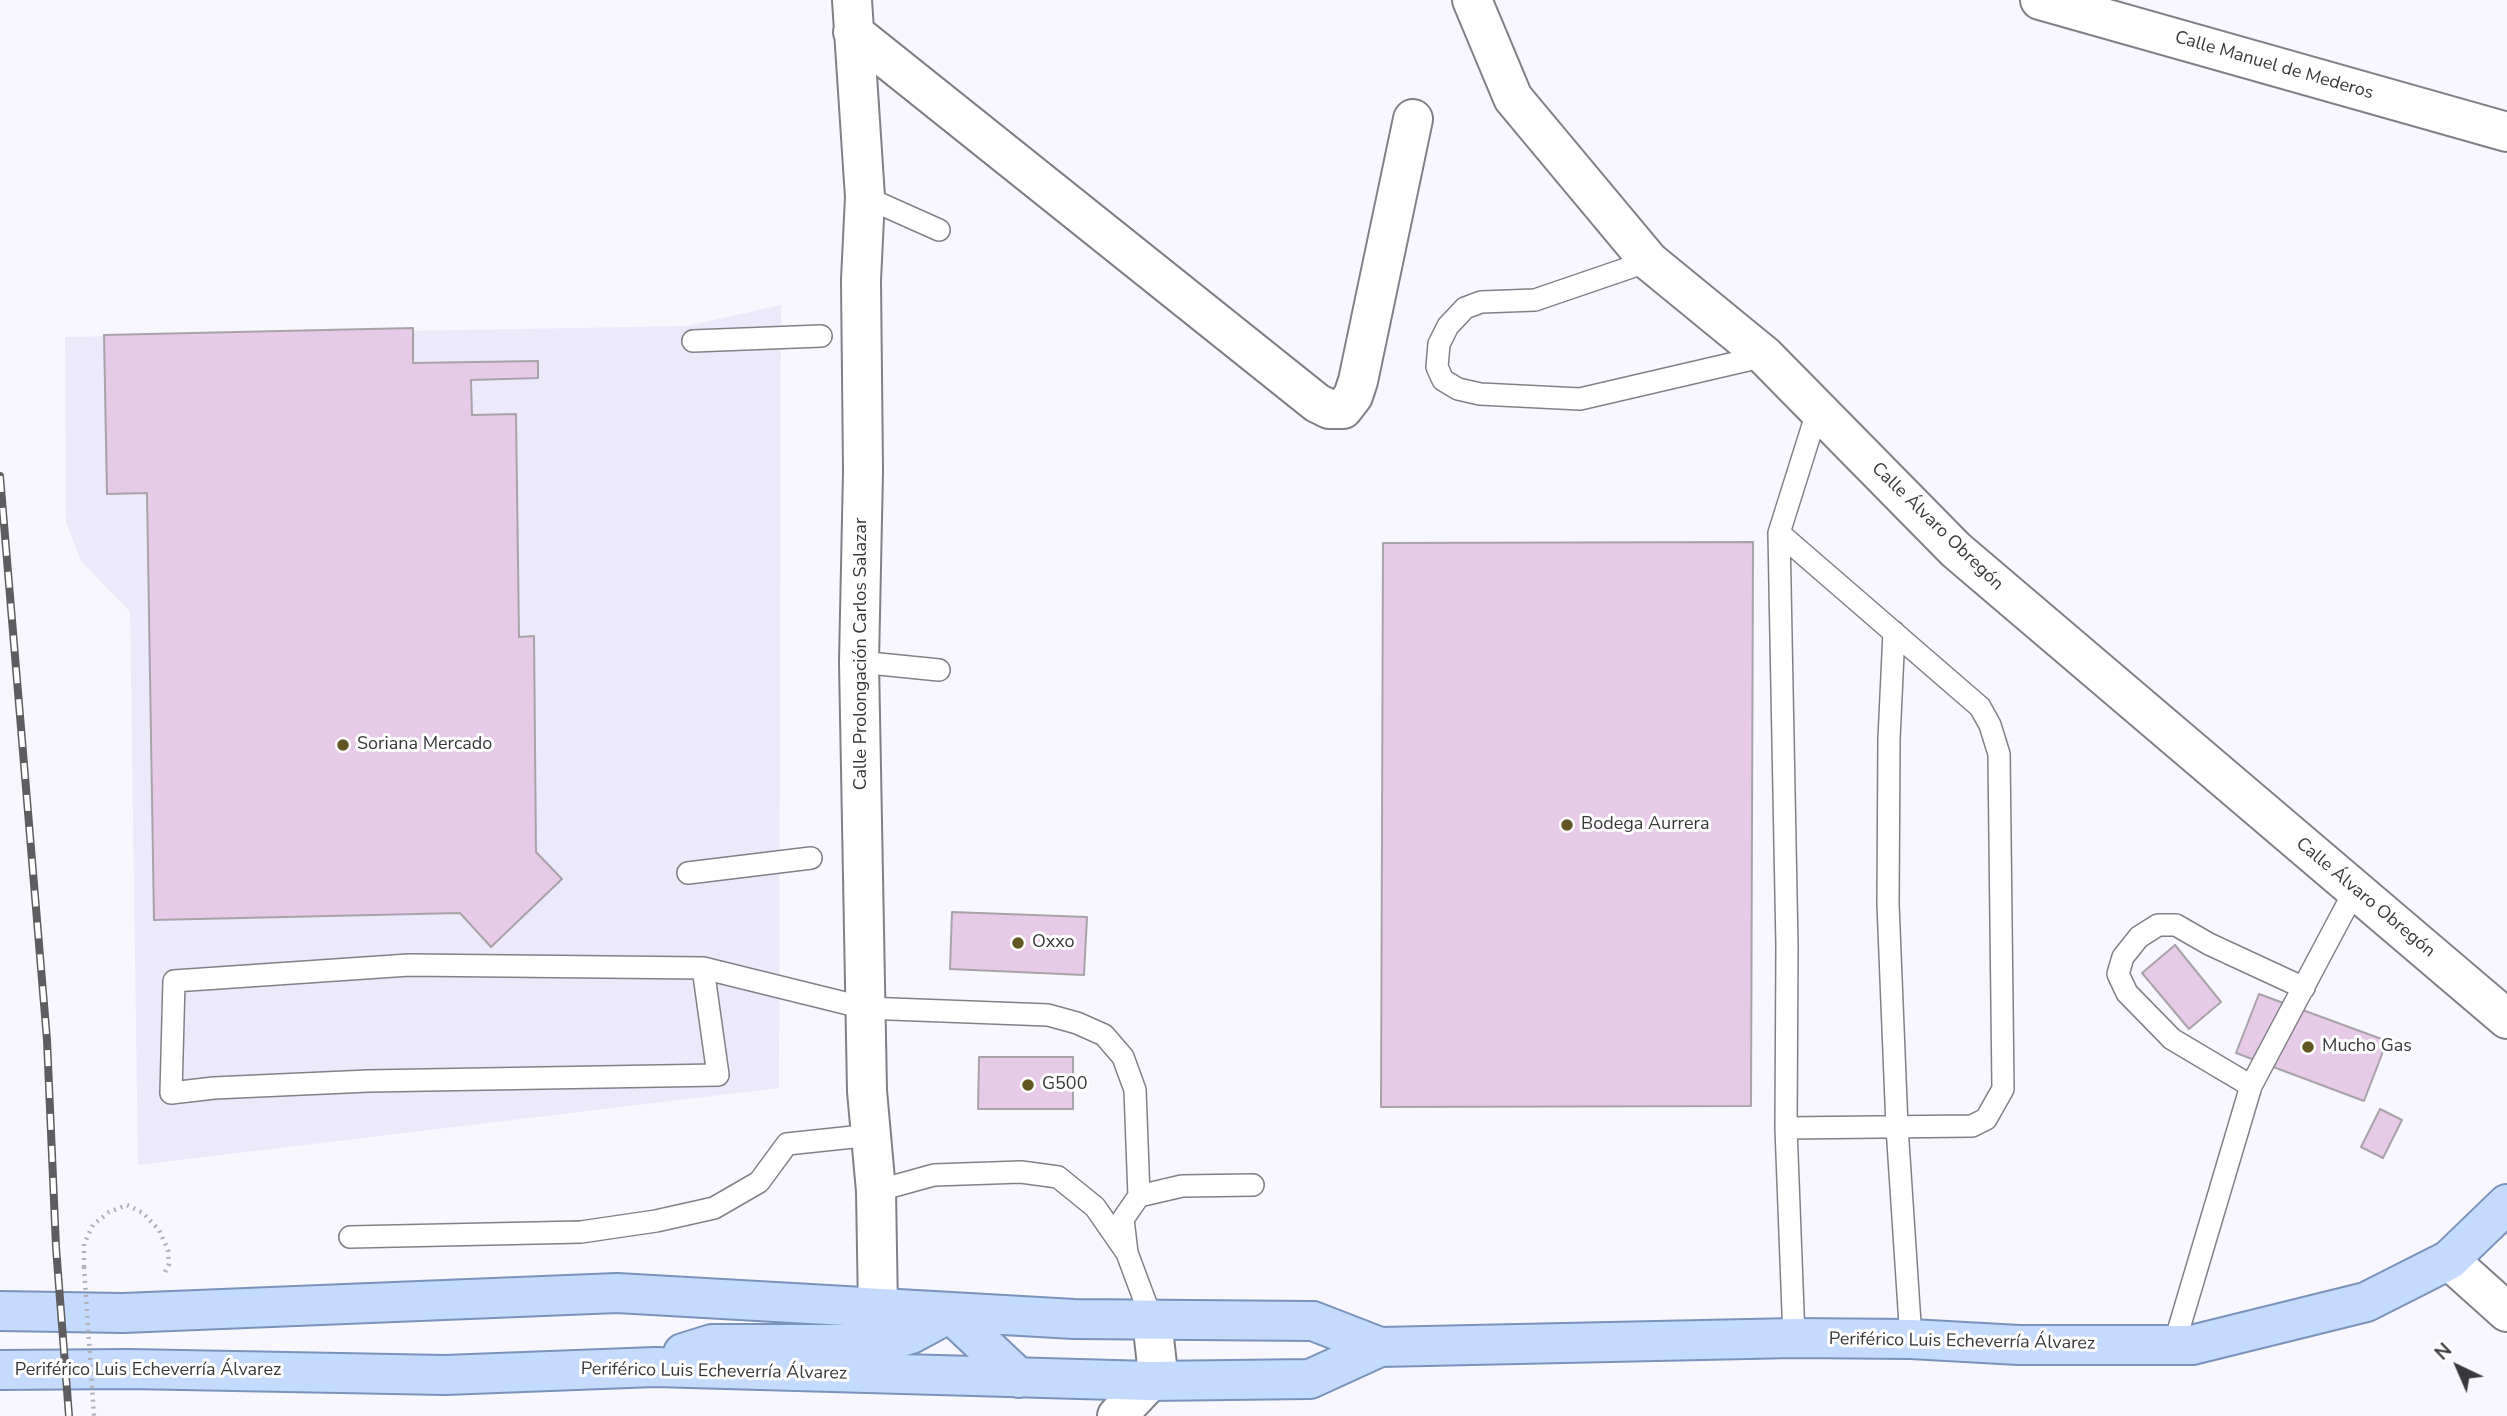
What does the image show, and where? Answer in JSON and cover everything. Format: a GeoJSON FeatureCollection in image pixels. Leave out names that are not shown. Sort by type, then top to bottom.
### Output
{"type":"FeatureCollection","features":[{"type":"Feature","properties":{"kind":"main road"},"geometry":{"type":"LineString","coordinates":[[2499,1212],[2507,1177]]}},
{"type":"Feature","properties":{"kind":"main road","name":"Periférico Luis Echeverría Álvarez"},"geometry":{"type":"LineString","coordinates":[[0,1311],[123,1313],[617,1293],[950,1313],[1152,1320],[1313,1321],[1380,1347],[1794,1338],[1911,1339],[2019,1345],[2192,1345],[2366,1301],[2449,1260],[2499,1212]]}},
{"type":"Feature","properties":{"kind":"main road"},"geometry":{"type":"LineString","coordinates":[[655,1367],[686,1352],[712,1344],[759,1341],[866,1344],[887,1341],[911,1334],[950,1313],[1019,1378]]}},
{"type":"Feature","properties":{"kind":"main road","name":"Periférico Luis Echeverría Álvarez"},"geometry":{"type":"LineString","coordinates":[[0,1370],[129,1368],[445,1375],[655,1367],[1150,1381],[1310,1379],[1380,1347]]}},
{"type":"Feature","properties":{"kind":"street","name":"Calle Álvaro Obregón"},"geometry":{"type":"LineString","coordinates":[[1472,0],[1513,98],[1649,261],[1765,356],[1956,550],[2507,1019]]}},
{"type":"Feature","properties":{"kind":"street","name":"Calle Manuel de Mederos"},"geometry":{"type":"LineString","coordinates":[[2046,1],[2507,132]]}},
{"type":"Feature","properties":{"kind":"street"},"geometry":{"type":"LineString","coordinates":[[852,16],[1317,403],[1329,409],[1343,409],[1353,396],[1358,381],[1413,119]]}},
{"type":"Feature","properties":{"kind":"street","name":"Calle Prolongación Carlos Salazar"},"geometry":{"type":"LineString","coordinates":[[852,16],[865,197],[861,280],[863,471],[859,662],[867,1091],[876,1191],[878,1309]]}},
{"type":"Feature","properties":{"kind":"street"},"geometry":{"type":"LineString","coordinates":[[2449,1260],[2507,1312]]}},
{"type":"Feature","properties":{"kind":"street"},"geometry":{"type":"LineString","coordinates":[[1117,1416],[1150,1381],[1157,1365],[1152,1320]]}},
{"type":"Feature","properties":{"kind":"lane"},"geometry":{"type":"LineString","coordinates":[[865,197],[939,230]]}},
{"type":"Feature","properties":{"kind":"lane"},"geometry":{"type":"LineString","coordinates":[[1649,261],[1535,300],[1481,302],[1465,308],[1448,326],[1439,344],[1437,368],[1443,380],[1458,389],[1480,394],[1580,399],[1765,356]]}},
{"type":"Feature","properties":{"kind":"lane"},"geometry":{"type":"LineString","coordinates":[[693,341],[821,337]]}},
{"type":"Feature","properties":{"kind":"lane"},"geometry":{"type":"LineString","coordinates":[[1794,1338],[1786,1129],[1787,947],[1779,533],[1818,409]]}},
{"type":"Feature","properties":{"kind":"lane"},"geometry":{"type":"LineString","coordinates":[[1779,533],[1980,707],[1990,725],[1998,754],[2003,1088],[1986,1119],[1972,1126],[1786,1129]]}},
{"type":"Feature","properties":{"kind":"lane"},"geometry":{"type":"LineString","coordinates":[[1894,632],[1889,739],[1888,904],[1897,1127],[1911,1339]]}},
{"type":"Feature","properties":{"kind":"lane"},"geometry":{"type":"LineString","coordinates":[[859,662],[940,670]]}},
{"type":"Feature","properties":{"kind":"lane"},"geometry":{"type":"LineString","coordinates":[[688,873],[811,858]]}},
{"type":"Feature","properties":{"kind":"lane"},"geometry":{"type":"LineString","coordinates":[[2174,1345],[2251,1086],[2355,890]]}},
{"type":"Feature","properties":{"kind":"lane"},"geometry":{"type":"LineString","coordinates":[[2251,1086],[2172,1039],[2127,993],[2118,974],[2123,957],[2139,937],[2158,925],[2176,925],[2209,944],[2304,988]]}},
{"type":"Feature","properties":{"kind":"lane"},"geometry":{"type":"LineString","coordinates":[[703,968],[718,1074],[368,1081],[214,1087],[171,1093],[174,981],[409,965],[703,968],[865,1008],[1048,1015],[1104,1035],[1123,1057],[1135,1090],[1139,1196],[1123,1219],[1126,1253]]}},
{"type":"Feature","properties":{"kind":"lane"},"geometry":{"type":"LineString","coordinates":[[350,1237],[581,1232],[656,1221],[715,1208],[748,1189],[759,1182],[787,1144],[872,1135]]}},
{"type":"Feature","properties":{"kind":"lane"},"geometry":{"type":"LineString","coordinates":[[876,1191],[934,1175],[1021,1172],[1058,1177],[1095,1208],[1126,1253],[1152,1320]]}},
{"type":"Feature","properties":{"kind":"lane"},"geometry":{"type":"LineString","coordinates":[[1139,1196],[1182,1186],[1253,1185]]}},
{"type":"Feature","properties":{"kind":"path"},"geometry":{"type":"LineString","coordinates":[[94,1416],[83,1244],[93,1225],[109,1212],[127,1205],[143,1213],[159,1230],[168,1250],[169,1264],[162,1279]]}},
{"type":"Feature","properties":{"kind":"shaded area"},"geometry":{"type":"Polygon","coordinates":[[[781,305],[779,1088],[138,1165],[130,612],[81,561],[66,523],[65,337],[687,326],[781,305]]]}},
{"type":"Feature","properties":{"kind":"building","name":"Soriana Mercado"},"geometry":{"type":"Polygon","coordinates":[[[413,328],[413,363],[538,361],[538,378],[471,380],[472,415],[516,414],[519,637],[534,636],[536,852],[562,879],[491,947],[460,913],[154,920],[147,493],[107,494],[104,335],[413,328]]]}},
{"type":"Feature","properties":{"kind":"building","name":"Bodega Aurrera"},"geometry":{"type":"Polygon","coordinates":[[[1753,542],[1751,1106],[1381,1107],[1383,543],[1753,542]]]}},
{"type":"Feature","properties":{"kind":"building","name":"Oxxo"},"geometry":{"type":"Polygon","coordinates":[[[952,912],[1087,917],[1084,975],[950,969],[952,912]]]}},
{"type":"Feature","properties":{"kind":"building"},"geometry":{"type":"Polygon","coordinates":[[[2175,945],[2221,1002],[2189,1029],[2142,973],[2175,945]]]}},
{"type":"Feature","properties":{"kind":"building"},"geometry":{"type":"Polygon","coordinates":[[[2259,994],[2387,1041],[2364,1101],[2236,1053],[2259,994]]]}},
{"type":"Feature","properties":{"kind":"building"},"geometry":{"type":"Polygon","coordinates":[[[979,1057],[1073,1057],[1073,1109],[978,1109],[979,1057]]]}},
{"type":"Feature","properties":{"kind":"building"},"geometry":{"type":"Polygon","coordinates":[[[2380,1109],[2402,1120],[2383,1158],[2361,1147],[2380,1109]]]}},
{"type":"Feature","properties":{"kind":"railway"},"geometry":{"type":"LineString","coordinates":[[0,476],[47,1040],[56,1247],[69,1416]]}},
{"type":"Feature","properties":{"kind":"place","name":"Soriana Mercado"},"geometry":{"type":"Point","coordinates":[343,745]}},
{"type":"Feature","properties":{"kind":"place","name":"Bodega Aurrera"},"geometry":{"type":"Point","coordinates":[1567,825]}},
{"type":"Feature","properties":{"kind":"place","name":"Oxxo"},"geometry":{"type":"Point","coordinates":[1018,943]}},
{"type":"Feature","properties":{"kind":"place","name":"Mucho Gas"},"geometry":{"type":"Point","coordinates":[2308,1047]}},
{"type":"Feature","properties":{"kind":"place","name":"G500"},"geometry":{"type":"Point","coordinates":[1028,1085]}}]}
